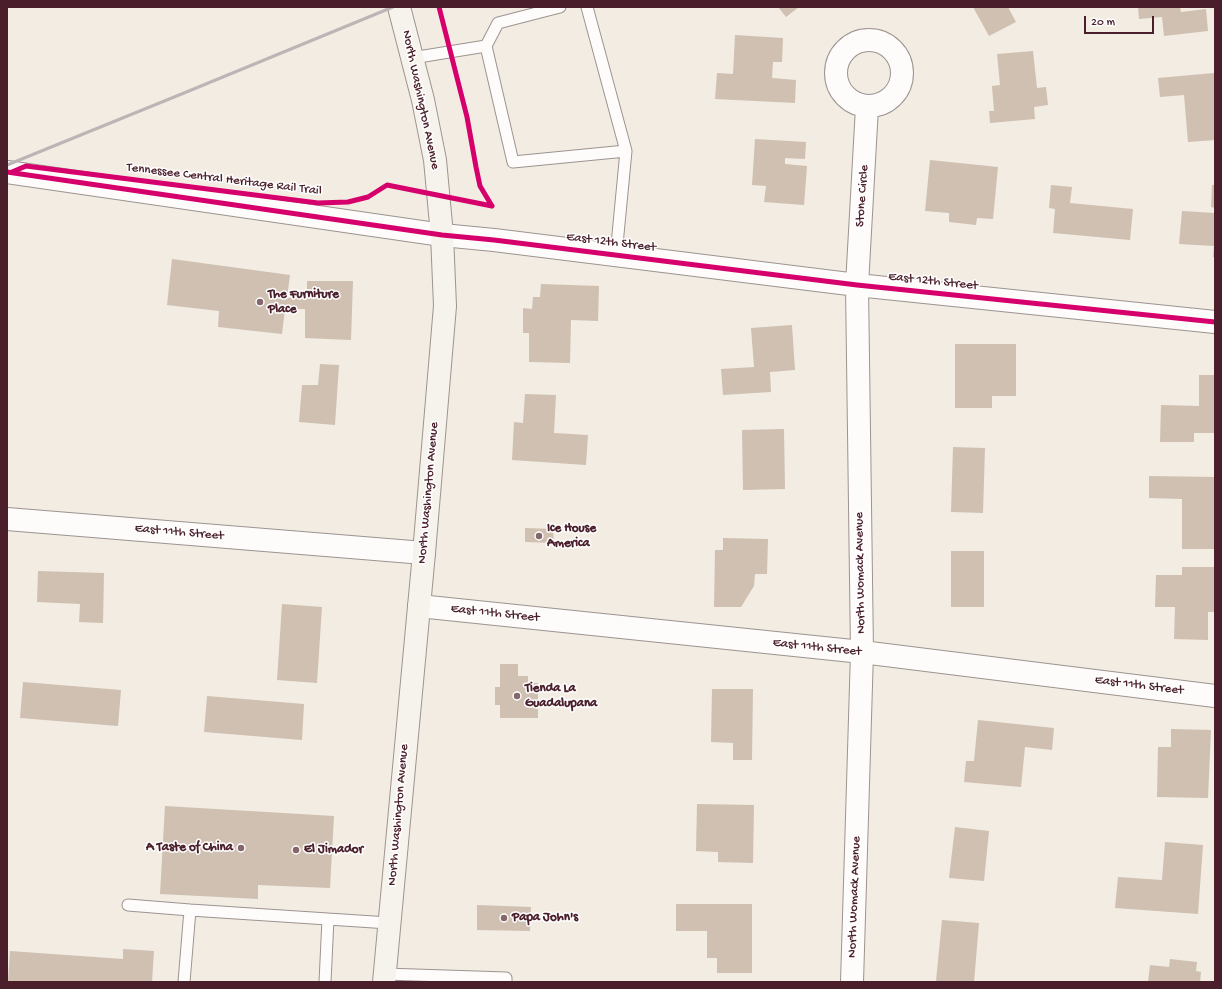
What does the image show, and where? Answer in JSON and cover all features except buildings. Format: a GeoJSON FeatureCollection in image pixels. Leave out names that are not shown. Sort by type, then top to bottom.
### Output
{"type":"FeatureCollection","features":[{"type":"Feature","properties":{"kind":"main road","name":"North Washington Avenue"},"geometry":{"type":"LineString","coordinates":[[384,978],[424,553],[445,306],[442,235],[435,160],[423,100],[399,7]]}},
{"type":"Feature","properties":{"kind":"street","name":"Stone Circle"},"geometry":{"type":"LineString","coordinates":[[857,285],[867,106]]}},
{"type":"Feature","properties":{"kind":"street","name":"East 12th Street"},"geometry":{"type":"LineString","coordinates":[[7,172],[442,235],[494,240],[857,285],[1215,322]]}},
{"type":"Feature","properties":{"kind":"street","name":"North Womack Avenue"},"geometry":{"type":"LineString","coordinates":[[852,982],[862,652],[857,285]]}},
{"type":"Feature","properties":{"kind":"street","name":"East 11th Street"},"geometry":{"type":"LineString","coordinates":[[7,519],[424,553]]}},
{"type":"Feature","properties":{"kind":"street","name":"East 11th Street"},"geometry":{"type":"LineString","coordinates":[[419,606],[862,652],[1215,696]]}},
{"type":"Feature","properties":{"kind":"lane"},"geometry":{"type":"LineString","coordinates":[[560,7],[498,23],[486,46],[513,162],[626,151]]}},
{"type":"Feature","properties":{"kind":"lane"},"geometry":{"type":"LineString","coordinates":[[587,7],[626,151],[616,255]]}},
{"type":"Feature","properties":{"kind":"lane"},"geometry":{"type":"LineString","coordinates":[[412,58],[486,46]]}},
{"type":"Feature","properties":{"kind":"lane"},"geometry":{"type":"LineString","coordinates":[[128,905],[389,923]]}},
{"type":"Feature","properties":{"kind":"lane"},"geometry":{"type":"LineString","coordinates":[[184,982],[190,910]]}},
{"type":"Feature","properties":{"kind":"lane"},"geometry":{"type":"LineString","coordinates":[[325,982],[328,919]]}},
{"type":"Feature","properties":{"kind":"lane"},"geometry":{"type":"LineString","coordinates":[[384,978],[506,978],[506,982]]}},
{"type":"Feature","properties":{"kind":"railway"},"geometry":{"type":"LineString","coordinates":[[7,165],[393,7]]}},
{"type":"Feature","properties":{"kind":"cycle path"},"geometry":{"type":"LineString","coordinates":[[439,7],[467,117],[480,186],[492,206]]}},
{"type":"Feature","properties":{"kind":"cycle path","name":"Tennessee Central Heritage Rail Trail"},"geometry":{"type":"LineString","coordinates":[[12,172],[26,166],[318,203],[348,202],[368,197],[387,185],[492,206]]}},
{"type":"Feature","properties":{"kind":"cycle path"},"geometry":{"type":"LineString","coordinates":[[7,172],[442,235],[494,240],[857,285],[1215,322]]}},
{"type":"Feature","properties":{"kind":"place","name":"The Furniture Place"},"geometry":{"type":"Point","coordinates":[260,302]}},
{"type":"Feature","properties":{"kind":"place","name":"Ice House America"},"geometry":{"type":"Point","coordinates":[539,536]}},
{"type":"Feature","properties":{"kind":"place","name":"Tienda La Guadalupana"},"geometry":{"type":"Point","coordinates":[517,696]}},
{"type":"Feature","properties":{"kind":"place","name":"A Taste of China"},"geometry":{"type":"Point","coordinates":[241,848]}},
{"type":"Feature","properties":{"kind":"place","name":"El Jimador"},"geometry":{"type":"Point","coordinates":[296,850]}},
{"type":"Feature","properties":{"kind":"place","name":"Papa John's"},"geometry":{"type":"Point","coordinates":[504,918]}}]}
